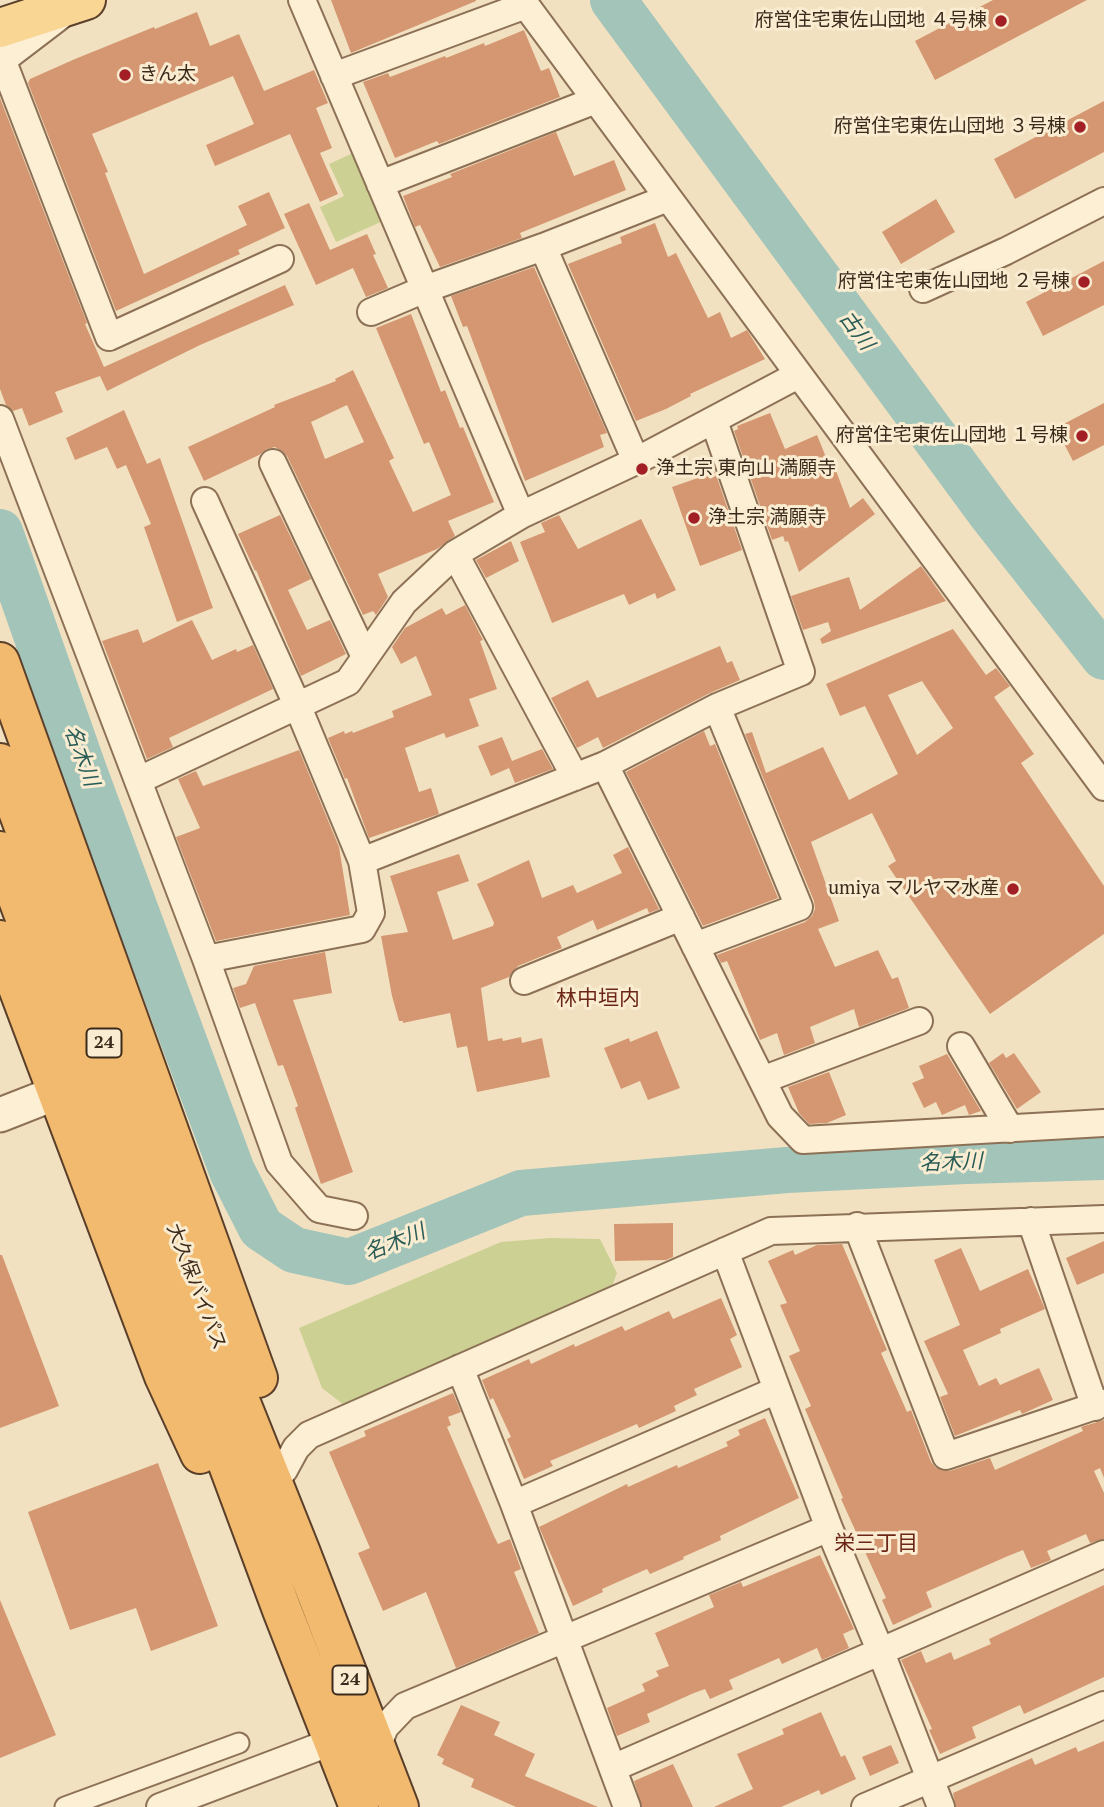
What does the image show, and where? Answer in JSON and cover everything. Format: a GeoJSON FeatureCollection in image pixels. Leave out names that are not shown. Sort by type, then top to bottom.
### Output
{"type":"FeatureCollection","features":[{"type":"Feature","properties":{"kind":"highway"},"geometry":{"type":"LineString","coordinates":[[0,662],[270,1413],[301,1553]]}},
{"type":"Feature","properties":{"kind":"highway","name":"大久保バイパス"},"geometry":{"type":"LineString","coordinates":[[0,763],[194,1328],[282,1610],[359,1807]]}},
{"type":"Feature","properties":{"kind":"highway","name":"大久保バイパス"},"geometry":{"type":"LineString","coordinates":[[0,852],[194,1328],[301,1553],[399,1807]]}},
{"type":"Feature","properties":{"kind":"highway"},"geometry":{"type":"LineString","coordinates":[[0,940],[164,1376],[247,1561],[282,1610]]}},
{"type":"Feature","properties":{"kind":"main road"},"geometry":{"type":"LineString","coordinates":[[1,51],[81,1]]}},
{"type":"Feature","properties":{"kind":"street"},"geometry":{"type":"LineString","coordinates":[[302,0],[521,515]]}},
{"type":"Feature","properties":{"kind":"street"},"geometry":{"type":"LineString","coordinates":[[334,76],[524,3],[1104,787]]}},
{"type":"Feature","properties":{"kind":"street"},"geometry":{"type":"LineString","coordinates":[[1,51],[109,337],[280,259]]}},
{"type":"Feature","properties":{"kind":"street"},"geometry":{"type":"LineString","coordinates":[[380,184],[596,100]]}},
{"type":"Feature","properties":{"kind":"street"},"geometry":{"type":"LineString","coordinates":[[371,312],[425,289],[668,198]]}},
{"type":"Feature","properties":{"kind":"street"},"geometry":{"type":"LineString","coordinates":[[923,289],[1006,251],[1104,201]]}},
{"type":"Feature","properties":{"kind":"street"},"geometry":{"type":"LineString","coordinates":[[542,247],[636,461]]}},
{"type":"Feature","properties":{"kind":"street"},"geometry":{"type":"LineString","coordinates":[[139,780],[348,682],[404,603],[455,554],[521,515],[636,461],[799,375]]}},
{"type":"Feature","properties":{"kind":"street"},"geometry":{"type":"LineString","coordinates":[[0,419],[139,780],[279,1163],[319,1209],[354,1216]]}},
{"type":"Feature","properties":{"kind":"street"},"geometry":{"type":"LineString","coordinates":[[362,860],[605,765],[717,707],[801,672],[714,421]]}},
{"type":"Feature","properties":{"kind":"street"},"geometry":{"type":"LineString","coordinates":[[273,463],[365,657]]}},
{"type":"Feature","properties":{"kind":"street"},"geometry":{"type":"LineString","coordinates":[[205,501],[298,707],[362,860],[371,914],[362,929],[206,959]]}},
{"type":"Feature","properties":{"kind":"street"},"geometry":{"type":"LineString","coordinates":[[455,554],[575,777]]}},
{"type":"Feature","properties":{"kind":"street"},"geometry":{"type":"LineString","coordinates":[[695,946],[799,907],[717,707]]}},
{"type":"Feature","properties":{"kind":"street"},"geometry":{"type":"LineString","coordinates":[[605,765],[780,1116],[803,1140],[1104,1123]]}},
{"type":"Feature","properties":{"kind":"street"},"geometry":{"type":"LineString","coordinates":[[524,981],[681,917]]}},
{"type":"Feature","properties":{"kind":"street"},"geometry":{"type":"LineString","coordinates":[[762,1080],[919,1021]]}},
{"type":"Feature","properties":{"kind":"street"},"geometry":{"type":"LineString","coordinates":[[961,1046],[1010,1129]]}},
{"type":"Feature","properties":{"kind":"street"},"geometry":{"type":"LineString","coordinates":[[0,1115],[57,1093]]}},
{"type":"Feature","properties":{"kind":"street"},"geometry":{"type":"LineString","coordinates":[[284,1470],[296,1447],[309,1435],[771,1231],[1104,1219]]}},
{"type":"Feature","properties":{"kind":"street"},"geometry":{"type":"LineString","coordinates":[[857,1226],[946,1456],[1099,1405],[1031,1221]]}},
{"type":"Feature","properties":{"kind":"street"},"geometry":{"type":"LineString","coordinates":[[725,1251],[829,1528],[941,1807]]}},
{"type":"Feature","properties":{"kind":"street"},"geometry":{"type":"LineString","coordinates":[[460,1368],[514,1504],[626,1807]]}},
{"type":"Feature","properties":{"kind":"street"},"geometry":{"type":"LineString","coordinates":[[514,1504],[777,1390]]}},
{"type":"Feature","properties":{"kind":"street"},"geometry":{"type":"LineString","coordinates":[[377,1747],[385,1727],[405,1706],[829,1528]]}},
{"type":"Feature","properties":{"kind":"street"},"geometry":{"type":"LineString","coordinates":[[613,1768],[1104,1554]]}},
{"type":"Feature","properties":{"kind":"street"},"geometry":{"type":"LineString","coordinates":[[865,1807],[1104,1705]]}},
{"type":"Feature","properties":{"kind":"street"},"geometry":{"type":"LineString","coordinates":[[160,1807],[334,1741]]}},
{"type":"Feature","properties":{"kind":"street"},"geometry":{"type":"LineString","coordinates":[[65,1807],[239,1743]]}},
{"type":"Feature","properties":{"kind":"green space"},"geometry":{"type":"Polygon","coordinates":[[[353,153],[383,221],[336,242],[320,207],[344,196],[329,164],[353,153]]]}},
{"type":"Feature","properties":{"kind":"green space"},"geometry":{"type":"Polygon","coordinates":[[[550,1238],[600,1239],[617,1273],[611,1289],[344,1405],[322,1388],[299,1328],[501,1242],[550,1238]]]}},
{"type":"Feature","properties":{"kind":"building"},"geometry":{"type":"Polygon","coordinates":[[[331,0],[476,0],[476,1],[351,53],[331,0]]]}},
{"type":"Feature","properties":{"kind":"building","name":"府営住宅東佐山団地 ４号棟"},"geometry":{"type":"Polygon","coordinates":[[[993,0],[1087,0],[935,80],[915,41],[993,0]]]}},
{"type":"Feature","properties":{"kind":"building"},"geometry":{"type":"Polygon","coordinates":[[[197,12],[210,46],[239,34],[264,91],[314,70],[328,103],[316,108],[332,148],[320,153],[338,194],[320,202],[290,134],[215,166],[206,145],[254,124],[233,76],[92,134],[144,274],[247,225],[238,206],[269,192],[285,228],[238,250],[240,254],[116,311],[28,83],[30,79],[75,59],[197,12]]]}},
{"type":"Feature","properties":{"kind":"building"},"geometry":{"type":"Polygon","coordinates":[[[524,30],[541,71],[549,68],[560,97],[439,144],[437,141],[395,158],[363,82],[388,73],[390,77],[484,43],[485,46],[524,30]]]}},
{"type":"Feature","properties":{"kind":"building"},"geometry":{"type":"Polygon","coordinates":[[[0,98],[87,323],[85,324],[104,367],[285,285],[294,305],[200,345],[107,391],[100,376],[55,392],[63,412],[29,426],[22,408],[13,411],[6,405],[0,389],[0,98]]]}},
{"type":"Feature","properties":{"kind":"building","name":"府営住宅東佐山団地 ３号棟"},"geometry":{"type":"Polygon","coordinates":[[[1104,101],[1104,152],[1015,199],[994,159],[1104,101]]]}},
{"type":"Feature","properties":{"kind":"building"},"geometry":{"type":"Polygon","coordinates":[[[556,132],[574,176],[614,160],[626,190],[520,233],[522,238],[440,267],[420,225],[415,227],[403,196],[452,177],[450,174],[556,132]]]}},
{"type":"Feature","properties":{"kind":"building"},"geometry":{"type":"Polygon","coordinates":[[[936,199],[955,232],[901,264],[882,232],[936,199]]]}},
{"type":"Feature","properties":{"kind":"building"},"geometry":{"type":"Polygon","coordinates":[[[309,203],[330,250],[367,234],[388,288],[366,297],[353,268],[316,285],[284,214],[309,203]]]}},
{"type":"Feature","properties":{"kind":"building"},"geometry":{"type":"Polygon","coordinates":[[[655,223],[668,257],[676,253],[708,318],[720,312],[731,338],[747,330],[765,359],[690,394],[691,396],[666,409],[636,421],[568,264],[622,243],[620,237],[655,223]]]}},
{"type":"Feature","properties":{"kind":"building","name":"府営住宅東佐山団地 ２号棟"},"geometry":{"type":"Polygon","coordinates":[[[1104,261],[1104,305],[1043,336],[1026,302],[1104,261]]]}},
{"type":"Feature","properties":{"kind":"building"},"geometry":{"type":"Polygon","coordinates":[[[534,267],[607,433],[600,435],[604,447],[525,481],[467,326],[463,327],[451,296],[534,267]]]}},
{"type":"Feature","properties":{"kind":"building"},"geometry":{"type":"Polygon","coordinates":[[[411,314],[441,392],[445,390],[460,428],[463,427],[494,502],[448,521],[455,536],[437,549],[378,574],[388,597],[376,615],[373,611],[363,615],[287,456],[282,451],[275,447],[267,449],[204,481],[188,447],[275,407],[274,405],[336,381],[335,379],[353,370],[394,458],[389,461],[413,512],[451,495],[429,442],[424,444],[376,328],[411,314]],[[347,405],[311,422],[325,459],[364,442],[347,405]]]}},
{"type":"Feature","properties":{"kind":"building","name":"府営住宅東佐山団地 １号棟"},"geometry":{"type":"Polygon","coordinates":[[[1104,403],[1104,445],[1073,461],[1056,428],[1104,403]]]}},
{"type":"Feature","properties":{"kind":"building"},"geometry":{"type":"Polygon","coordinates":[[[124,410],[147,464],[160,458],[213,608],[177,622],[144,527],[151,524],[126,465],[117,469],[107,447],[75,460],[66,438],[124,410]]]}},
{"type":"Feature","properties":{"kind":"building"},"geometry":{"type":"Polygon","coordinates":[[[770,413],[785,449],[817,435],[828,462],[832,460],[850,508],[863,498],[875,514],[799,572],[788,541],[785,542],[783,536],[772,540],[734,431],[738,429],[737,426],[770,413]]]}},
{"type":"Feature","properties":{"kind":"building"},"geometry":{"type":"Polygon","coordinates":[[[715,472],[742,550],[700,566],[672,487],[715,472]]]}},
{"type":"Feature","properties":{"kind":"building"},"geometry":{"type":"Polygon","coordinates":[[[280,515],[311,579],[288,590],[307,630],[330,620],[346,654],[301,676],[238,534],[280,515]]]}},
{"type":"Feature","properties":{"kind":"building"},"geometry":{"type":"Polygon","coordinates":[[[559,515],[578,549],[641,519],[676,590],[657,599],[655,593],[629,605],[624,594],[552,623],[520,542],[545,532],[541,523],[559,515]]]}},
{"type":"Feature","properties":{"kind":"building"},"geometry":{"type":"Polygon","coordinates":[[[511,541],[519,561],[486,578],[476,560],[511,541]]]}},
{"type":"Feature","properties":{"kind":"building"},"geometry":{"type":"Polygon","coordinates":[[[921,566],[946,601],[822,644],[820,639],[831,631],[828,622],[803,630],[791,596],[849,577],[860,610],[921,566]]]}},
{"type":"Feature","properties":{"kind":"building"},"geometry":{"type":"Polygon","coordinates":[[[465,605],[483,640],[480,641],[497,689],[469,699],[479,726],[446,738],[444,733],[405,748],[419,792],[431,788],[439,814],[369,838],[347,778],[345,779],[328,738],[344,731],[345,734],[352,731],[353,733],[394,717],[392,711],[432,695],[416,656],[401,664],[392,647],[405,628],[442,608],[446,615],[465,605]]]}},
{"type":"Feature","properties":{"kind":"building"},"geometry":{"type":"Polygon","coordinates":[[[192,620],[212,660],[253,645],[273,689],[169,738],[173,747],[147,759],[102,641],[138,629],[143,643],[192,620]]]}},
{"type":"Feature","properties":{"kind":"building"},"geometry":{"type":"Polygon","coordinates":[[[953,629],[986,675],[996,668],[1010,686],[994,697],[1034,754],[1021,763],[1104,886],[1104,934],[990,1014],[888,866],[896,861],[872,813],[811,842],[839,921],[818,929],[835,967],[878,950],[892,979],[898,977],[909,1008],[859,1027],[854,1009],[810,1027],[815,1043],[784,1055],[777,1033],[760,1040],[727,961],[721,963],[717,955],[805,922],[815,909],[745,734],[752,732],[766,773],[823,747],[849,800],[898,774],[865,706],[840,716],[826,684],[953,629]],[[922,681],[888,695],[917,755],[953,728],[922,681]]]}},
{"type":"Feature","properties":{"kind":"building"},"geometry":{"type":"Polygon","coordinates":[[[720,646],[727,663],[732,661],[740,680],[603,748],[598,737],[577,748],[551,698],[588,680],[597,698],[720,646]]]}},
{"type":"Feature","properties":{"kind":"building"},"geometry":{"type":"Polygon","coordinates":[[[704,731],[710,746],[715,744],[778,898],[703,926],[626,772],[704,731]]]}},
{"type":"Feature","properties":{"kind":"building"},"geometry":{"type":"Polygon","coordinates":[[[502,737],[512,761],[542,749],[553,769],[515,783],[509,768],[491,776],[478,746],[502,737]]]}},
{"type":"Feature","properties":{"kind":"building"},"geometry":{"type":"Polygon","coordinates":[[[299,750],[339,847],[350,915],[216,941],[176,837],[200,828],[178,779],[196,771],[203,786],[299,750]]]}},
{"type":"Feature","properties":{"kind":"building"},"geometry":{"type":"Polygon","coordinates":[[[628,847],[659,909],[649,913],[647,908],[597,930],[593,920],[557,937],[562,948],[518,966],[509,977],[481,988],[488,1041],[521,1037],[522,1043],[542,1038],[550,1077],[477,1092],[467,1046],[457,1048],[450,1013],[403,1023],[399,1021],[381,936],[408,932],[390,876],[459,854],[469,881],[437,892],[453,940],[493,926],[477,884],[529,860],[542,898],[573,885],[577,893],[622,873],[613,855],[628,847]]]}},
{"type":"Feature","properties":{"kind":"building"},"geometry":{"type":"Polygon","coordinates":[[[325,952],[332,993],[293,1000],[353,1172],[321,1184],[283,1065],[278,1066],[255,1003],[240,1008],[233,988],[246,984],[254,966],[325,952]]]}},
{"type":"Feature","properties":{"kind":"building"},"geometry":{"type":"Polygon","coordinates":[[[657,1031],[680,1088],[648,1100],[640,1081],[621,1089],[604,1048],[629,1038],[630,1042],[657,1031]]]}},
{"type":"Feature","properties":{"kind":"building"},"geometry":{"type":"Polygon","coordinates":[[[1003,1053],[1006,1058],[1014,1053],[1041,1092],[1017,1109],[989,1063],[1003,1053]]]}},
{"type":"Feature","properties":{"kind":"building"},"geometry":{"type":"Polygon","coordinates":[[[947,1054],[981,1111],[969,1115],[965,1105],[942,1115],[936,1102],[924,1108],[912,1083],[924,1078],[919,1066],[947,1054]]]}},
{"type":"Feature","properties":{"kind":"building"},"geometry":{"type":"Polygon","coordinates":[[[829,1072],[846,1115],[827,1123],[809,1124],[799,1113],[788,1087],[829,1072]]]}},
{"type":"Feature","properties":{"kind":"building"},"geometry":{"type":"Polygon","coordinates":[[[673,1223],[673,1257],[666,1260],[615,1261],[614,1224],[673,1223]]]}},
{"type":"Feature","properties":{"kind":"building"},"geometry":{"type":"Polygon","coordinates":[[[1104,1241],[1104,1273],[1077,1285],[1066,1258],[1104,1241]]]}},
{"type":"Feature","properties":{"kind":"building"},"geometry":{"type":"Polygon","coordinates":[[[842,1244],[887,1350],[881,1353],[907,1412],[911,1410],[931,1462],[936,1468],[950,1471],[990,1458],[995,1470],[1083,1431],[1081,1427],[1104,1420],[1104,1478],[1100,1468],[1094,1471],[1104,1493],[1104,1539],[1090,1543],[1086,1534],[1047,1551],[1051,1560],[1031,1568],[1023,1550],[1008,1556],[926,1592],[932,1607],[893,1625],[882,1600],[886,1598],[841,1499],[843,1498],[805,1409],[811,1406],[789,1356],[800,1351],[780,1305],[787,1303],[768,1261],[793,1250],[795,1255],[817,1245],[842,1244]]]}},
{"type":"Feature","properties":{"kind":"building"},"geometry":{"type":"Polygon","coordinates":[[[961,1248],[980,1291],[1028,1269],[1045,1309],[1000,1329],[1001,1333],[963,1350],[979,1386],[996,1378],[1000,1385],[1039,1368],[1053,1400],[1022,1414],[1020,1410],[955,1436],[940,1397],[948,1394],[924,1341],[960,1325],[934,1260],[961,1248]]]}},
{"type":"Feature","properties":{"kind":"building"},"geometry":{"type":"Polygon","coordinates":[[[0,1255],[59,1406],[0,1428],[0,1255]]]}},
{"type":"Feature","properties":{"kind":"building"},"geometry":{"type":"Polygon","coordinates":[[[721,1298],[737,1335],[730,1339],[742,1367],[694,1389],[697,1395],[674,1406],[676,1411],[639,1428],[637,1424],[550,1461],[553,1466],[524,1479],[507,1439],[511,1437],[482,1380],[529,1359],[531,1364],[622,1326],[625,1331],[669,1311],[673,1319],[721,1298]]]}},
{"type":"Feature","properties":{"kind":"building"},"geometry":{"type":"Polygon","coordinates":[[[453,1393],[461,1412],[448,1417],[451,1425],[447,1427],[498,1544],[510,1539],[521,1569],[514,1572],[539,1633],[456,1668],[426,1592],[383,1611],[358,1553],[370,1548],[329,1452],[366,1436],[364,1431],[453,1393]]]}},
{"type":"Feature","properties":{"kind":"building"},"geometry":{"type":"Polygon","coordinates":[[[765,1418],[799,1498],[720,1536],[721,1540],[683,1557],[684,1559],[650,1574],[647,1569],[602,1589],[603,1592],[573,1606],[539,1527],[627,1484],[628,1487],[728,1446],[726,1442],[740,1435],[738,1430],[765,1418]]]}},
{"type":"Feature","properties":{"kind":"building"},"geometry":{"type":"Polygon","coordinates":[[[158,1463],[218,1626],[151,1651],[136,1608],[70,1630],[28,1512],[158,1463]]]}},
{"type":"Feature","properties":{"kind":"building"},"geometry":{"type":"Polygon","coordinates":[[[820,1555],[854,1629],[843,1634],[849,1648],[822,1660],[817,1648],[782,1664],[779,1658],[729,1680],[733,1689],[710,1699],[705,1689],[694,1693],[647,1714],[650,1722],[617,1736],[607,1708],[645,1691],[642,1684],[659,1676],[656,1671],[669,1666],[655,1633],[714,1607],[709,1595],[741,1582],[743,1587],[820,1555]]]}},
{"type":"Feature","properties":{"kind":"building"},"geometry":{"type":"Polygon","coordinates":[[[1104,1585],[1104,1677],[1024,1714],[1020,1705],[972,1727],[976,1738],[940,1754],[929,1730],[932,1729],[901,1660],[921,1651],[926,1663],[951,1652],[954,1660],[991,1644],[989,1639],[1104,1585]]]}},
{"type":"Feature","properties":{"kind":"building"},"geometry":{"type":"Polygon","coordinates":[[[0,1600],[56,1735],[0,1758],[0,1600]]]}},
{"type":"Feature","properties":{"kind":"building"},"geometry":{"type":"Polygon","coordinates":[[[461,1705],[500,1722],[494,1735],[535,1754],[525,1776],[598,1807],[516,1807],[471,1787],[474,1779],[442,1764],[444,1759],[437,1755],[461,1705]]]}},
{"type":"Feature","properties":{"kind":"building"},"geometry":{"type":"Polygon","coordinates":[[[821,1712],[841,1757],[845,1755],[856,1779],[821,1795],[819,1790],[781,1807],[714,1807],[753,1789],[737,1754],[784,1734],[782,1729],[821,1712]]]}},
{"type":"Feature","properties":{"kind":"building"},"geometry":{"type":"Polygon","coordinates":[[[1104,1741],[1104,1807],[956,1807],[953,1793],[1032,1758],[1035,1765],[1076,1747],[1078,1752],[1104,1741]]]}},
{"type":"Feature","properties":{"kind":"building"},"geometry":{"type":"Polygon","coordinates":[[[891,1745],[899,1763],[870,1776],[862,1757],[891,1745]]]}},
{"type":"Feature","properties":{"kind":"building"},"geometry":{"type":"Polygon","coordinates":[[[673,1764],[693,1807],[642,1807],[634,1781],[673,1764]]]}},
{"type":"Feature","properties":{"kind":"waterway","name":"古川"},"geometry":{"type":"LineString","coordinates":[[613,0],[992,515],[1104,657]]}},
{"type":"Feature","properties":{"kind":"waterway","name":"名木川"},"geometry":{"type":"LineString","coordinates":[[0,532],[84,771],[232,1171],[261,1228],[294,1250],[349,1262],[521,1193],[787,1170],[1104,1157]]}},
{"type":"Feature","properties":{"kind":"place","name":"府営住宅東佐山団地 ４号棟"},"geometry":{"type":"Point","coordinates":[1001,21]}},
{"type":"Feature","properties":{"kind":"place","name":"きん太"},"geometry":{"type":"Point","coordinates":[125,75]}},
{"type":"Feature","properties":{"kind":"place","name":"府営住宅東佐山団地 ３号棟"},"geometry":{"type":"Point","coordinates":[1080,127]}},
{"type":"Feature","properties":{"kind":"place","name":"府営住宅東佐山団地 ２号棟"},"geometry":{"type":"Point","coordinates":[1084,282]}},
{"type":"Feature","properties":{"kind":"place","name":"府営住宅東佐山団地 １号棟"},"geometry":{"type":"Point","coordinates":[1082,436]}},
{"type":"Feature","properties":{"kind":"place","name":"浄土宗 東向山 満願寺"},"geometry":{"type":"Point","coordinates":[642,469]}},
{"type":"Feature","properties":{"kind":"place","name":"浄土宗 満願寺"},"geometry":{"type":"Point","coordinates":[694,518]}},
{"type":"Feature","properties":{"kind":"place","name":"umiya マルヤマ水産"},"geometry":{"type":"Point","coordinates":[1013,889]}},
{"type":"Feature","properties":{"kind":"district","name":"林中垣内"},"geometry":{"type":"Point","coordinates":[598,999]}},
{"type":"Feature","properties":{"kind":"district","name":"栄三丁目"},"geometry":{"type":"Point","coordinates":[876,1544]}}]}
